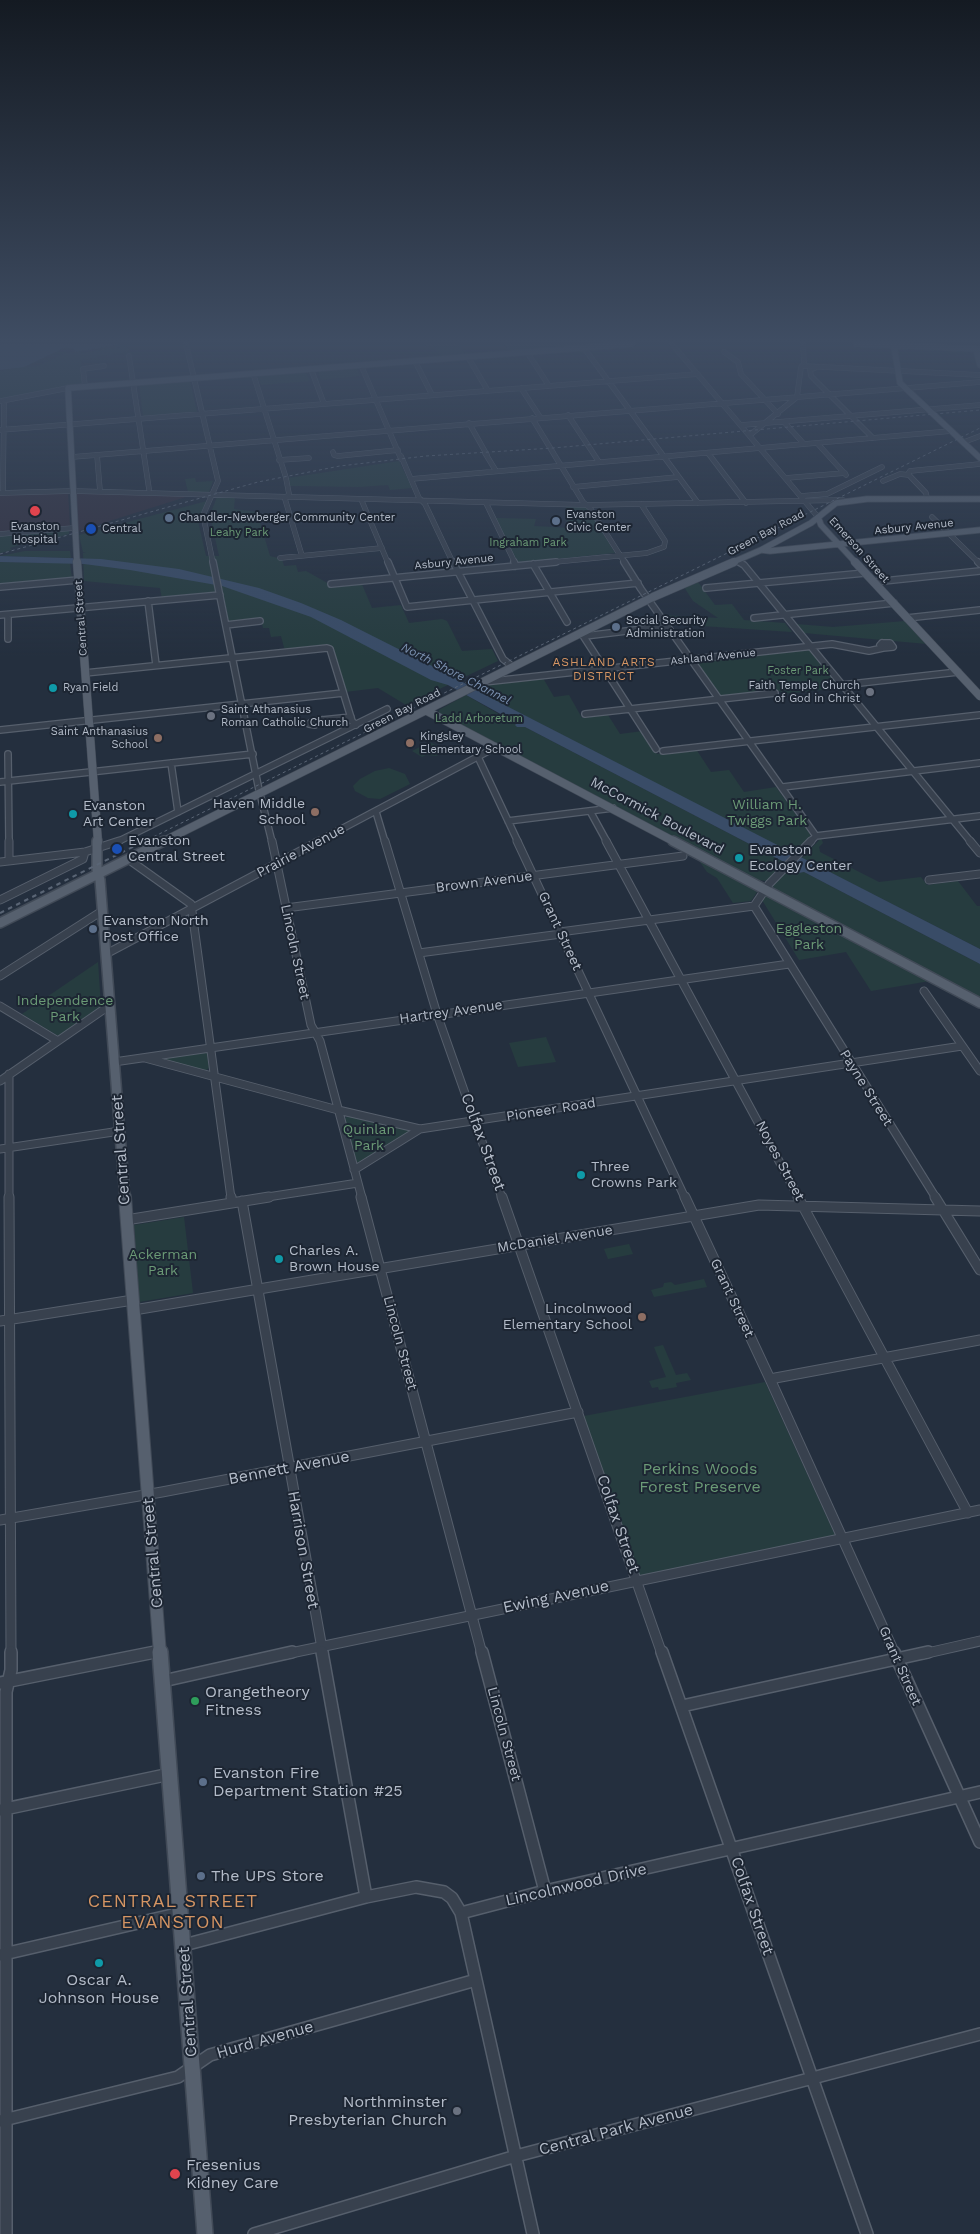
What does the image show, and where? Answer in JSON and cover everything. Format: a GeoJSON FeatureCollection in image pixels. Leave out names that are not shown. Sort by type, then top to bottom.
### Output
{"type":"FeatureCollection","features":[{"type":"Feature","properties":{"kind":"main road","name":"Central Street"},"geometry":{"type":"LineString","coordinates":[[71,448],[74,528],[98,849],[97,870],[99,873],[106,954],[205,2234]]}},
{"type":"Feature","properties":{"kind":"main road"},"geometry":{"type":"LineString","coordinates":[[970,448],[980,458]]}},
{"type":"Feature","properties":{"kind":"main road"},"geometry":{"type":"LineString","coordinates":[[920,500],[928,498]]}},
{"type":"Feature","properties":{"kind":"main road"},"geometry":{"type":"LineString","coordinates":[[899,499],[959,500]]}},
{"type":"Feature","properties":{"kind":"main road"},"geometry":{"type":"LineString","coordinates":[[899,499],[980,499]]}},
{"type":"Feature","properties":{"kind":"main road","name":"Green Bay Road"},"geometry":{"type":"LineString","coordinates":[[0,923],[513,667],[583,635],[649,599],[761,550],[795,532],[836,503],[850,500],[899,499]]}},
{"type":"Feature","properties":{"kind":"main road","name":"Emerson Street"},"geometry":{"type":"LineString","coordinates":[[818,517],[821,525],[838,544],[980,696]]}},
{"type":"Feature","properties":{"kind":"main road","name":"Asbury Avenue"},"geometry":{"type":"LineString","coordinates":[[761,550],[770,551],[980,530]]}},
{"type":"Feature","properties":{"kind":"main road","name":"McCormick Boulevard"},"geometry":{"type":"LineString","coordinates":[[427,711],[766,888],[980,1003]]}},
{"type":"Feature","properties":{"kind":"street"},"geometry":{"type":"LineString","coordinates":[[2,448],[2,491],[73,490],[587,505],[850,500]]}},
{"type":"Feature","properties":{"kind":"street"},"geometry":{"type":"LineString","coordinates":[[72,457],[180,448]]}},
{"type":"Feature","properties":{"kind":"street","name":"Lincoln Street"},"geometry":{"type":"LineString","coordinates":[[211,448],[218,481],[204,515],[259,790],[277,863],[311,1025],[320,1041],[544,1891]]}},
{"type":"Feature","properties":{"kind":"street"},"geometry":{"type":"LineString","coordinates":[[275,448],[282,479],[284,479],[289,494],[286,499],[302,556]]}},
{"type":"Feature","properties":{"kind":"street"},"geometry":{"type":"LineString","coordinates":[[484,448],[496,471]]}},
{"type":"Feature","properties":{"kind":"street"},"geometry":{"type":"LineString","coordinates":[[551,448],[560,466],[619,556],[816,836]]}},
{"type":"Feature","properties":{"kind":"street"},"geometry":{"type":"LineString","coordinates":[[590,448],[599,462]]}},
{"type":"Feature","properties":{"kind":"street"},"geometry":{"type":"LineString","coordinates":[[658,448],[698,503]]}},
{"type":"Feature","properties":{"kind":"street"},"geometry":{"type":"LineString","coordinates":[[410,478],[758,448]]}},
{"type":"Feature","properties":{"kind":"street","name":"Emerson Street"},"geometry":{"type":"LineString","coordinates":[[761,448],[818,517]]}},
{"type":"Feature","properties":{"kind":"street"},"geometry":{"type":"LineString","coordinates":[[823,448],[853,482]]}},
{"type":"Feature","properties":{"kind":"street"},"geometry":{"type":"LineString","coordinates":[[342,454],[398,450],[410,478],[422,501],[426,504],[456,572],[502,656],[513,667],[519,678]]}},
{"type":"Feature","properties":{"kind":"street"},"geometry":{"type":"LineString","coordinates":[[143,451],[149,489]]}},
{"type":"Feature","properties":{"kind":"street"},"geometry":{"type":"LineString","coordinates":[[708,453],[746,503]]}},
{"type":"Feature","properties":{"kind":"street"},"geometry":{"type":"LineString","coordinates":[[97,455],[100,491]]}},
{"type":"Feature","properties":{"kind":"street"},"geometry":{"type":"LineString","coordinates":[[279,460],[309,458]]}},
{"type":"Feature","properties":{"kind":"street"},"geometry":{"type":"LineString","coordinates":[[883,481],[900,474],[980,464]]}},
{"type":"Feature","properties":{"kind":"street"},"geometry":{"type":"LineString","coordinates":[[801,496],[827,494],[882,467]]}},
{"type":"Feature","properties":{"kind":"street"},"geometry":{"type":"LineString","coordinates":[[786,478],[845,473]]}},
{"type":"Feature","properties":{"kind":"street"},"geometry":{"type":"LineString","coordinates":[[909,474],[926,493],[928,498]]}},
{"type":"Feature","properties":{"kind":"street"},"geometry":{"type":"LineString","coordinates":[[573,486],[678,477]]}},
{"type":"Feature","properties":{"kind":"street"},"geometry":{"type":"LineString","coordinates":[[361,499],[408,607],[550,592],[640,586]]}},
{"type":"Feature","properties":{"kind":"street"},"geometry":{"type":"LineString","coordinates":[[486,503],[516,566]]}},
{"type":"Feature","properties":{"kind":"street","name":"Asbury Avenue"},"geometry":{"type":"LineString","coordinates":[[331,584],[647,553],[666,545],[640,504]]}},
{"type":"Feature","properties":{"kind":"street"},"geometry":{"type":"LineString","coordinates":[[932,517],[980,564]]}},
{"type":"Feature","properties":{"kind":"street"},"geometry":{"type":"LineString","coordinates":[[0,534],[74,528]]}},
{"type":"Feature","properties":{"kind":"street"},"geometry":{"type":"LineString","coordinates":[[280,558],[382,548]]}},
{"type":"Feature","properties":{"kind":"street"},"geometry":{"type":"LineString","coordinates":[[738,561],[743,564],[759,583],[980,852]]}},
{"type":"Feature","properties":{"kind":"street"},"geometry":{"type":"LineString","coordinates":[[532,564],[568,622]]}},
{"type":"Feature","properties":{"kind":"street"},"geometry":{"type":"LineString","coordinates":[[874,582],[980,571]]}},
{"type":"Feature","properties":{"kind":"street"},"geometry":{"type":"LineString","coordinates":[[706,588],[865,573]]}},
{"type":"Feature","properties":{"kind":"street"},"geometry":{"type":"LineString","coordinates":[[0,587],[78,580]]}},
{"type":"Feature","properties":{"kind":"street"},"geometry":{"type":"LineString","coordinates":[[0,615],[148,602],[220,593]]}},
{"type":"Feature","properties":{"kind":"street"},"geometry":{"type":"LineString","coordinates":[[148,602],[156,665]]}},
{"type":"Feature","properties":{"kind":"street"},"geometry":{"type":"LineString","coordinates":[[754,618],[894,603]]}},
{"type":"Feature","properties":{"kind":"street"},"geometry":{"type":"LineString","coordinates":[[907,618],[980,610]]}},
{"type":"Feature","properties":{"kind":"street"},"geometry":{"type":"LineString","coordinates":[[8,615],[8,639]]}},
{"type":"Feature","properties":{"kind":"street"},"geometry":{"type":"LineString","coordinates":[[226,625],[260,622]]}},
{"type":"Feature","properties":{"kind":"street"},"geometry":{"type":"LineString","coordinates":[[656,749],[583,635],[668,626]]}},
{"type":"Feature","properties":{"kind":"street","name":"Ashland Avenue"},"geometry":{"type":"LineString","coordinates":[[480,684],[810,646],[836,644],[869,651],[883,648]]}},
{"type":"Feature","properties":{"kind":"street"},"geometry":{"type":"LineString","coordinates":[[85,673],[328,648],[351,717],[356,724]]}},
{"type":"Feature","properties":{"kind":"street"},"geometry":{"type":"LineString","coordinates":[[842,685],[958,672]]}},
{"type":"Feature","properties":{"kind":"street"},"geometry":{"type":"LineString","coordinates":[[0,730],[343,692]]}},
{"type":"Feature","properties":{"kind":"street"},"geometry":{"type":"LineString","coordinates":[[585,714],[775,692]]}},
{"type":"Feature","properties":{"kind":"street"},"geometry":{"type":"LineString","coordinates":[[0,862],[85,852],[111,845],[387,709]]}},
{"type":"Feature","properties":{"kind":"street"},"geometry":{"type":"LineString","coordinates":[[663,751],[980,715]]}},
{"type":"Feature","properties":{"kind":"street"},"geometry":{"type":"LineString","coordinates":[[322,720],[351,717]]}},
{"type":"Feature","properties":{"kind":"street","name":"Prairie Avenue"},"geometry":{"type":"LineString","coordinates":[[106,954],[496,747]]}},
{"type":"Feature","properties":{"kind":"street"},"geometry":{"type":"LineString","coordinates":[[8,754],[9,861]]}},
{"type":"Feature","properties":{"kind":"street"},"geometry":{"type":"LineString","coordinates":[[0,782],[253,754]]}},
{"type":"Feature","properties":{"kind":"street","name":"Grant Street"},"geometry":{"type":"LineString","coordinates":[[478,756],[770,1379],[980,1842]]}},
{"type":"Feature","properties":{"kind":"street"},"geometry":{"type":"LineString","coordinates":[[171,763],[178,812]]}},
{"type":"Feature","properties":{"kind":"street"},"geometry":{"type":"LineString","coordinates":[[783,787],[980,763]]}},
{"type":"Feature","properties":{"kind":"street"},"geometry":{"type":"LineString","coordinates":[[508,821],[613,808]]}},
{"type":"Feature","properties":{"kind":"street","name":"Noyes Street"},"geometry":{"type":"LineString","coordinates":[[590,811],[738,1081],[968,1513]]}},
{"type":"Feature","properties":{"kind":"street","name":"Colfax Street"},"geometry":{"type":"LineString","coordinates":[[376,812],[437,1014],[682,1706],[866,2234]]}},
{"type":"Feature","properties":{"kind":"street"},"geometry":{"type":"LineString","coordinates":[[419,953],[650,919],[754,906],[766,888],[816,836],[980,816]]}},
{"type":"Feature","properties":{"kind":"street"},"geometry":{"type":"LineString","coordinates":[[0,900],[83,859],[85,852]]}},
{"type":"Feature","properties":{"kind":"street","name":"Brown Avenue"},"geometry":{"type":"LineString","coordinates":[[286,908],[683,856]]}},
{"type":"Feature","properties":{"kind":"street"},"geometry":{"type":"LineString","coordinates":[[128,859],[191,904],[232,1203]]}},
{"type":"Feature","properties":{"kind":"street"},"geometry":{"type":"LineString","coordinates":[[929,880],[980,874]]}},
{"type":"Feature","properties":{"kind":"street","name":"Payne Street"},"geometry":{"type":"LineString","coordinates":[[754,906],[980,1270]]}},
{"type":"Feature","properties":{"kind":"street"},"geometry":{"type":"LineString","coordinates":[[0,976],[102,911]]}},
{"type":"Feature","properties":{"kind":"street","name":"Hartrey Avenue"},"geometry":{"type":"LineString","coordinates":[[114,1062],[314,1031],[789,964]]}},
{"type":"Feature","properties":{"kind":"street"},"geometry":{"type":"LineString","coordinates":[[924,991],[980,1071]]}},
{"type":"Feature","properties":{"kind":"street"},"geometry":{"type":"LineString","coordinates":[[0,1081],[110,1005]]}},
{"type":"Feature","properties":{"kind":"street"},"geometry":{"type":"LineString","coordinates":[[0,1006],[58,1041]]}},
{"type":"Feature","properties":{"kind":"street","name":"Pioneer Road"},"geometry":{"type":"LineString","coordinates":[[145,1058],[214,1075],[338,1110],[420,1129],[962,1046]]}},
{"type":"Feature","properties":{"kind":"street"},"geometry":{"type":"LineString","coordinates":[[6,2234],[3,2120],[3,1810],[6,1692],[4,1683],[12,1670],[11,1147],[9,1074]]}},
{"type":"Feature","properties":{"kind":"street"},"geometry":{"type":"LineString","coordinates":[[354,1170],[420,1129]]}},
{"type":"Feature","properties":{"kind":"street"},"geometry":{"type":"LineString","coordinates":[[0,1149],[120,1132]]}},
{"type":"Feature","properties":{"kind":"street"},"geometry":{"type":"LineString","coordinates":[[126,1220],[358,1183]]}},
{"type":"Feature","properties":{"kind":"street","name":"Harrison Street"},"geometry":{"type":"LineString","coordinates":[[242,1201],[366,1898]]}},
{"type":"Feature","properties":{"kind":"street","name":"McDaniel Avenue"},"geometry":{"type":"LineString","coordinates":[[0,1321],[258,1289],[766,1204],[980,1211]]}},
{"type":"Feature","properties":{"kind":"street"},"geometry":{"type":"LineString","coordinates":[[770,1379],[980,1340]]}},
{"type":"Feature","properties":{"kind":"street","name":"Bennett Avenue"},"geometry":{"type":"LineString","coordinates":[[0,1520],[289,1468],[578,1412]]}},
{"type":"Feature","properties":{"kind":"street","name":"Ewing Avenue"},"geometry":{"type":"LineString","coordinates":[[163,1681],[320,1646],[980,1510]]}},
{"type":"Feature","properties":{"kind":"street"},"geometry":{"type":"LineString","coordinates":[[682,1706],[980,1641]]}},
{"type":"Feature","properties":{"kind":"street"},"geometry":{"type":"LineString","coordinates":[[4,1683],[160,1651]]}},
{"type":"Feature","properties":{"kind":"street"},"geometry":{"type":"LineString","coordinates":[[3,1810],[170,1774]]}},
{"type":"Feature","properties":{"kind":"street","name":"Lincolnwood Drive"},"geometry":{"type":"LineString","coordinates":[[461,1913],[544,1891],[980,1792]]}},
{"type":"Feature","properties":{"kind":"street"},"geometry":{"type":"LineString","coordinates":[[184,1945],[416,1887],[444,1892],[452,1898],[461,1913],[533,2234]]}},
{"type":"Feature","properties":{"kind":"street"},"geometry":{"type":"LineString","coordinates":[[3,1954],[181,1913]]}},
{"type":"Feature","properties":{"kind":"street","name":"Hurd Avenue"},"geometry":{"type":"LineString","coordinates":[[3,2120],[178,2077],[210,2056],[476,1980]]}},
{"type":"Feature","properties":{"kind":"street","name":"Central Park Avenue"},"geometry":{"type":"LineString","coordinates":[[254,2234],[516,2156],[980,2034]]}},
{"type":"Feature","properties":{"kind":"shaded area","name":"Evanston Hospital"},"geometry":{"type":"Polygon","coordinates":[[[68,492],[70,526],[0,533],[0,495],[68,492]]]}},
{"type":"Feature","properties":{"kind":"shaded area","name":"Evanston Hospital"},"geometry":{"type":"Polygon","coordinates":[[[75,493],[192,495],[78,531],[75,493]]]}},
{"type":"Feature","properties":{"kind":"green space"},"geometry":{"type":"Polygon","coordinates":[[[399,461],[412,488],[390,490],[388,485],[360,487],[288,486],[288,478],[399,461]]]}},
{"type":"Feature","properties":{"kind":"green space"},"geometry":{"type":"Polygon","coordinates":[[[195,478],[196,482],[213,481],[209,492],[188,492],[185,479],[195,478]]]}},
{"type":"Feature","properties":{"kind":"green space","name":"Leahy Park"},"geometry":{"type":"Polygon","coordinates":[[[217,497],[235,497],[234,509],[257,512],[270,556],[282,559],[284,566],[296,565],[298,572],[306,571],[331,585],[361,582],[372,608],[401,605],[409,623],[442,619],[447,621],[462,651],[492,649],[498,661],[406,705],[378,688],[345,692],[332,650],[285,651],[281,636],[271,637],[269,628],[263,628],[261,620],[229,623],[223,593],[162,599],[160,588],[84,581],[83,553],[86,552],[83,552],[79,535],[207,501],[201,513],[202,520],[198,521],[206,556],[219,556],[210,515],[217,497]]]}},
{"type":"Feature","properties":{"kind":"green space","name":"Ingraham Park"},"geometry":{"type":"Polygon","coordinates":[[[566,507],[587,507],[615,553],[517,563],[495,518],[536,519],[534,526],[570,528],[570,525],[567,525],[566,507]]]}},
{"type":"Feature","properties":{"kind":"green space"},"geometry":{"type":"Polygon","coordinates":[[[69,530],[69,534],[51,539],[49,536],[0,553],[0,536],[69,530]]]}},
{"type":"Feature","properties":{"kind":"green space"},"geometry":{"type":"Polygon","coordinates":[[[25,551],[70,551],[71,558],[0,556],[25,551]]]}},
{"type":"Feature","properties":{"kind":"green space"},"geometry":{"type":"Polygon","coordinates":[[[0,562],[70,563],[72,579],[0,586],[0,562]]]}},
{"type":"Feature","properties":{"kind":"green space"},"geometry":{"type":"Polygon","coordinates":[[[698,582],[715,605],[732,604],[744,620],[785,623],[792,632],[671,624],[664,615],[718,618],[693,601],[684,587],[698,582]]]}},
{"type":"Feature","properties":{"kind":"green space"},"geometry":{"type":"Polygon","coordinates":[[[905,621],[927,644],[804,633],[796,624],[833,627],[905,621]]]}},
{"type":"Feature","properties":{"kind":"green space","name":"Foster Park"},"geometry":{"type":"Polygon","coordinates":[[[809,648],[842,688],[783,694],[780,691],[722,697],[696,661],[809,648]]]}},
{"type":"Feature","properties":{"kind":"green space","name":"William H. Twiggs Park"},"geometry":{"type":"Polygon","coordinates":[[[543,678],[554,697],[569,695],[582,718],[608,715],[620,734],[643,731],[657,754],[696,749],[711,772],[729,770],[744,792],[776,787],[810,834],[810,838],[793,854],[475,690],[487,684],[543,678]]]}},
{"type":"Feature","properties":{"kind":"green space","name":"Ladd Arboretum"},"geometry":{"type":"Polygon","coordinates":[[[466,695],[519,726],[525,727],[784,862],[768,881],[757,880],[439,714],[439,710],[466,695]]]}},
{"type":"Feature","properties":{"kind":"green space"},"geometry":{"type":"Polygon","coordinates":[[[429,742],[447,751],[436,756],[426,755],[422,757],[412,751],[429,742]]]}},
{"type":"Feature","properties":{"kind":"green space"},"geometry":{"type":"Polygon","coordinates":[[[389,768],[405,774],[410,784],[380,799],[368,798],[355,791],[353,786],[360,779],[375,771],[389,768]]]}},
{"type":"Feature","properties":{"kind":"green space"},"geometry":{"type":"Polygon","coordinates":[[[821,838],[823,843],[819,847],[820,852],[879,882],[921,877],[927,885],[958,881],[977,906],[980,906],[980,949],[802,858],[821,838]]]}},
{"type":"Feature","properties":{"kind":"green space"},"geometry":{"type":"Polygon","coordinates":[[[705,860],[756,889],[757,892],[751,901],[733,903],[717,878],[707,872],[700,862],[705,860]]]}},
{"type":"Feature","properties":{"kind":"green space"},"geometry":{"type":"Polygon","coordinates":[[[794,866],[800,869],[799,873],[804,872],[980,964],[980,999],[775,889],[773,886],[777,880],[794,866]]]}},
{"type":"Feature","properties":{"kind":"green space","name":"Eggleston Park"},"geometry":{"type":"Polygon","coordinates":[[[767,895],[930,981],[871,991],[846,952],[799,960],[762,900],[767,895]]]}},
{"type":"Feature","properties":{"kind":"green space","name":"Independence Park"},"geometry":{"type":"Polygon","coordinates":[[[98,962],[101,1007],[60,1037],[22,1014],[98,962]]]}},
{"type":"Feature","properties":{"kind":"green space"},"geometry":{"type":"Polygon","coordinates":[[[546,1037],[556,1062],[518,1067],[509,1043],[546,1037]]]}},
{"type":"Feature","properties":{"kind":"green space"},"geometry":{"type":"Polygon","coordinates":[[[207,1051],[209,1068],[205,1071],[163,1059],[207,1051]]]}},
{"type":"Feature","properties":{"kind":"green space","name":"Quinlan Park"},"geometry":{"type":"Polygon","coordinates":[[[349,1116],[412,1131],[359,1163],[356,1161],[344,1121],[349,1116]]]}},
{"type":"Feature","properties":{"kind":"green space","name":"Ackerman Park"},"geometry":{"type":"Polygon","coordinates":[[[184,1217],[193,1293],[139,1302],[134,1225],[184,1217]]]}},
{"type":"Feature","properties":{"kind":"green space"},"geometry":{"type":"Polygon","coordinates":[[[629,1244],[633,1254],[608,1259],[604,1249],[629,1244]]]}},
{"type":"Feature","properties":{"kind":"green space"},"geometry":{"type":"Polygon","coordinates":[[[704,1279],[707,1287],[654,1297],[651,1290],[663,1287],[664,1283],[671,1282],[675,1285],[704,1279]]]}},
{"type":"Feature","properties":{"kind":"green space"},"geometry":{"type":"Polygon","coordinates":[[[663,1345],[676,1375],[687,1373],[691,1380],[676,1383],[677,1387],[659,1390],[658,1387],[652,1388],[649,1381],[666,1377],[654,1347],[663,1345]]]}},
{"type":"Feature","properties":{"kind":"green space","name":"Perkins Woods Forest Preserve"},"geometry":{"type":"Polygon","coordinates":[[[765,1382],[835,1535],[639,1576],[584,1416],[765,1382]]]}},
{"type":"Feature","properties":{"kind":"water"},"geometry":{"type":"Polygon","coordinates":[[[0,556],[101,559],[179,569],[259,588],[301,603],[341,620],[450,675],[493,699],[980,949],[980,964],[804,872],[799,873],[799,868],[784,862],[525,727],[517,727],[515,725],[517,723],[448,685],[431,680],[311,617],[222,586],[84,564],[0,562],[0,556]]]}},
{"type":"Feature","properties":{"kind":"railway"},"geometry":{"type":"LineString","coordinates":[[0,554],[258,482],[340,466],[426,456],[549,448]]}},
{"type":"Feature","properties":{"kind":"railway"},"geometry":{"type":"LineString","coordinates":[[143,842],[939,448]]}},
{"type":"Feature","properties":{"kind":"railway"},"geometry":{"type":"LineString","coordinates":[[0,913],[145,841]]}},
{"type":"Feature","properties":{"kind":"place","name":"Evanston Hospital"},"geometry":{"type":"Point","coordinates":[35,511]}},
{"type":"Feature","properties":{"kind":"place","name":"Chandler-Newberger Community Center"},"geometry":{"type":"Point","coordinates":[169,518]}},
{"type":"Feature","properties":{"kind":"place","name":"Evanston Civic Center"},"geometry":{"type":"Point","coordinates":[556,521]}},
{"type":"Feature","properties":{"kind":"place","name":"Central"},"geometry":{"type":"Point","coordinates":[91,529]}},
{"type":"Feature","properties":{"kind":"place","name":"Social Security Administration"},"geometry":{"type":"Point","coordinates":[616,627]}},
{"type":"Feature","properties":{"kind":"place","name":"Ryan Field"},"geometry":{"type":"Point","coordinates":[53,688]}},
{"type":"Feature","properties":{"kind":"place","name":"Faith Temple Church of God in Christ"},"geometry":{"type":"Point","coordinates":[870,692]}},
{"type":"Feature","properties":{"kind":"place","name":"Saint Athanasius Roman Catholic Church"},"geometry":{"type":"Point","coordinates":[211,716]}},
{"type":"Feature","properties":{"kind":"place","name":"Saint Anthanasius School"},"geometry":{"type":"Point","coordinates":[158,738]}},
{"type":"Feature","properties":{"kind":"place","name":"Kingsley Elementary School"},"geometry":{"type":"Point","coordinates":[410,743]}},
{"type":"Feature","properties":{"kind":"place","name":"Haven Middle School"},"geometry":{"type":"Point","coordinates":[315,812]}},
{"type":"Feature","properties":{"kind":"place","name":"Evanston Art Center"},"geometry":{"type":"Point","coordinates":[73,814]}},
{"type":"Feature","properties":{"kind":"place","name":"Evanston Central Street"},"geometry":{"type":"Point","coordinates":[117,849]}},
{"type":"Feature","properties":{"kind":"place","name":"Evanston Ecology Center"},"geometry":{"type":"Point","coordinates":[739,858]}},
{"type":"Feature","properties":{"kind":"place","name":"Evanston North Post Office"},"geometry":{"type":"Point","coordinates":[93,929]}},
{"type":"Feature","properties":{"kind":"place","name":"Three Crowns Park"},"geometry":{"type":"Point","coordinates":[581,1175]}},
{"type":"Feature","properties":{"kind":"place","name":"Charles A. Brown House"},"geometry":{"type":"Point","coordinates":[279,1259]}},
{"type":"Feature","properties":{"kind":"place","name":"Lincolnwood Elementary School"},"geometry":{"type":"Point","coordinates":[642,1317]}},
{"type":"Feature","properties":{"kind":"place","name":"Orangetheory Fitness"},"geometry":{"type":"Point","coordinates":[195,1701]}},
{"type":"Feature","properties":{"kind":"place","name":"Evanston Fire Department Station #25"},"geometry":{"type":"Point","coordinates":[203,1782]}},
{"type":"Feature","properties":{"kind":"place","name":"The UPS Store"},"geometry":{"type":"Point","coordinates":[201,1876]}},
{"type":"Feature","properties":{"kind":"place","name":"Oscar A. Johnson House"},"geometry":{"type":"Point","coordinates":[99,1963]}},
{"type":"Feature","properties":{"kind":"place","name":"Northminster Presbyterian Church"},"geometry":{"type":"Point","coordinates":[457,2111]}},
{"type":"Feature","properties":{"kind":"place","name":"Fresenius Kidney Care"},"geometry":{"type":"Point","coordinates":[175,2174]}},
{"type":"Feature","properties":{"kind":"district","name":"ASHLAND ARTS DISTRICT"},"geometry":{"type":"Point","coordinates":[604,669]}},
{"type":"Feature","properties":{"kind":"district","name":"CENTRAL STREET EVANSTON"},"geometry":{"type":"Point","coordinates":[173,1912]}},
{"type":"Feature","properties":{"kind":"water label","name":"North Shore Channel"},"geometry":{"type":"Point","coordinates":[456,674]}}]}
